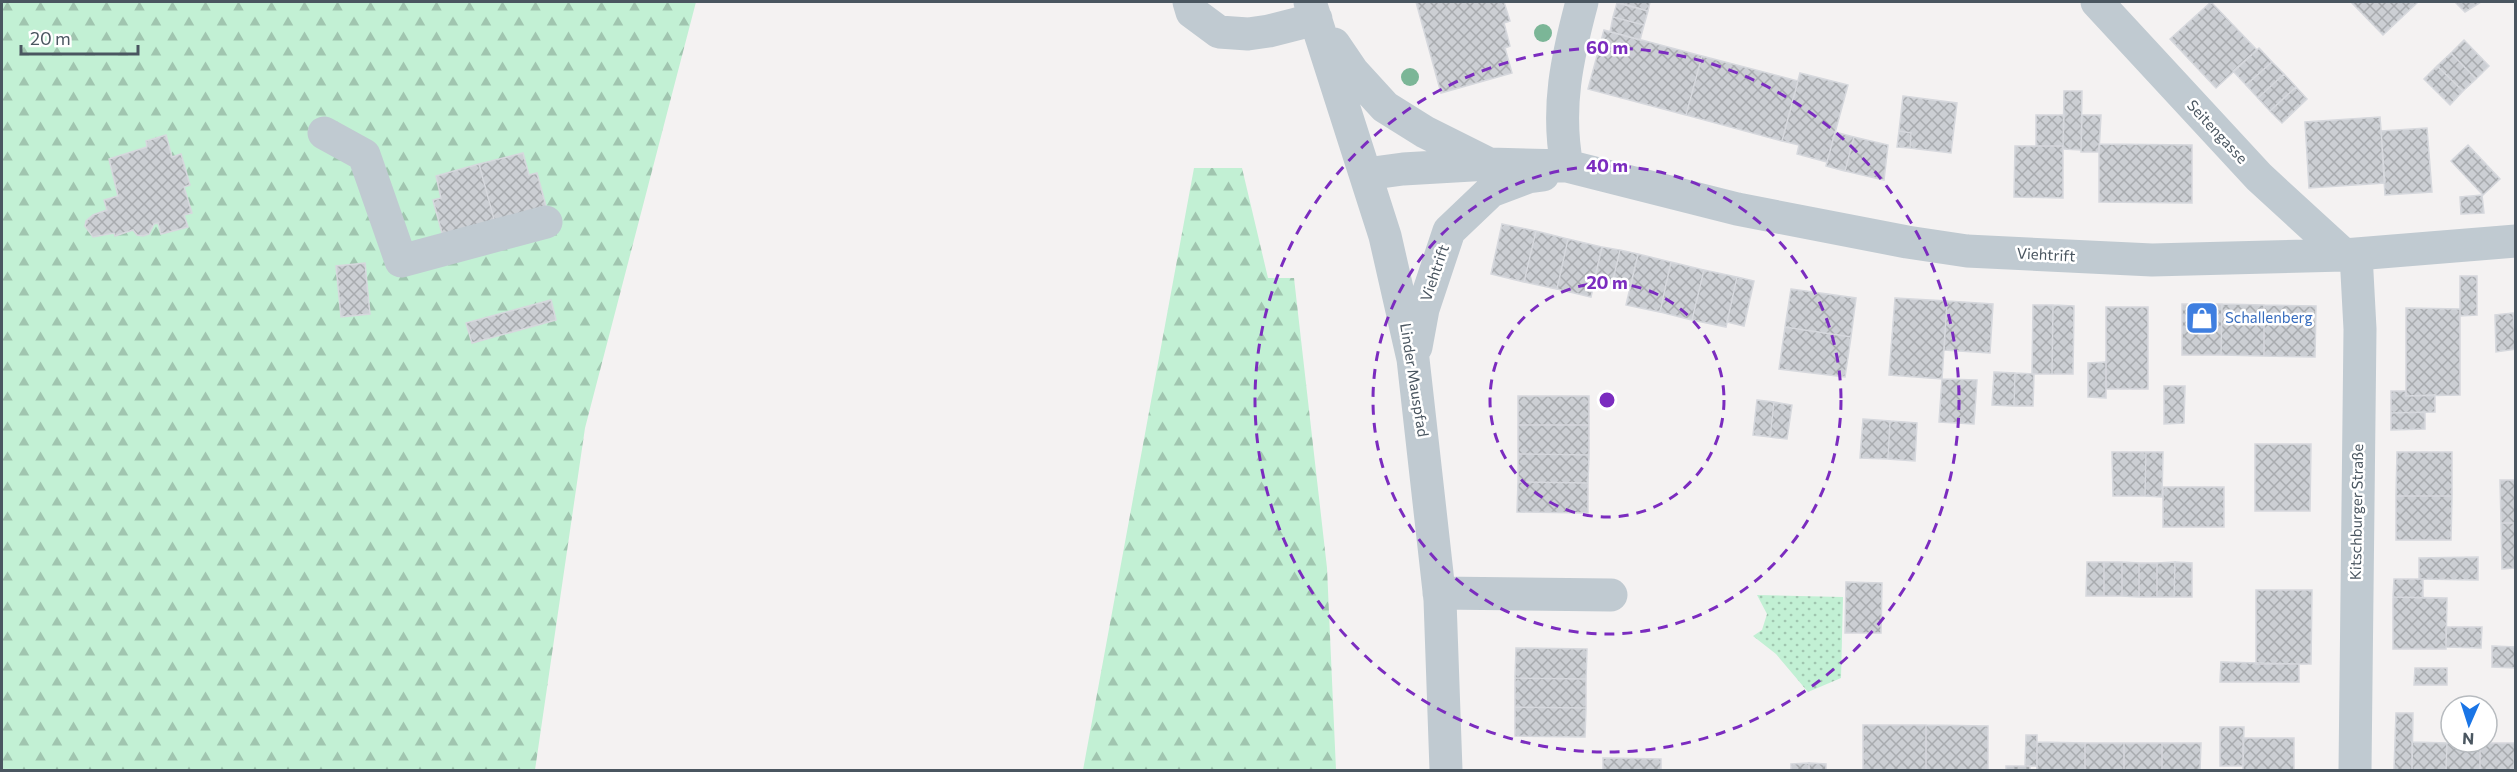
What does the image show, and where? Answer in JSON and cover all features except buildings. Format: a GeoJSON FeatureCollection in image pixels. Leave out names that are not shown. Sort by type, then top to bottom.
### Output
{"type":"FeatureCollection","features":[{"type":"Feature","properties":{"kind":"street"},"geometry":{"type":"LineString","coordinates":[[1188,2],[1192,12],[1219,32],[1269,31],[1313,10]]}},
{"type":"Feature","properties":{"kind":"street"},"geometry":{"type":"LineString","coordinates":[[1576,169],[1562,137],[1561,108],[1570,43],[1582,2]]}},
{"type":"Feature","properties":{"kind":"street","name":"Seitengasse"},"geometry":{"type":"LineString","coordinates":[[2097,2],[2259,177],[2350,255]]}},
{"type":"Feature","properties":{"kind":"street","name":"Viehtrift"},"geometry":{"type":"LineString","coordinates":[[1313,10],[1353,72],[1385,107],[1425,132],[1489,164]]}},
{"type":"Feature","properties":{"kind":"street","name":"Linder Mauspfad"},"geometry":{"type":"LineString","coordinates":[[1313,10],[1385,236],[1413,359],[1439,593],[1446,771]]}},
{"type":"Feature","properties":{"kind":"street"},"geometry":{"type":"LineString","coordinates":[[324,133],[364,155],[401,261],[546,222]]}},
{"type":"Feature","properties":{"kind":"street","name":"Viehtrift"},"geometry":{"type":"LineString","coordinates":[[1366,174],[1403,169],[1489,164],[1576,169],[1728,207],[1907,242],[1966,251],[2152,260],[2350,255],[2516,241]]}},
{"type":"Feature","properties":{"kind":"street","name":"Viehtrift"},"geometry":{"type":"LineString","coordinates":[[1413,359],[1423,309],[1449,231],[1491,191],[1528,177],[1576,169]]}},
{"type":"Feature","properties":{"kind":"street","name":"Kitschburger Straße"},"geometry":{"type":"LineString","coordinates":[[2350,255],[2360,329],[2355,771]]}},
{"type":"Feature","properties":{"kind":"street"},"geometry":{"type":"LineString","coordinates":[[1439,593],[1611,595]]}},
{"type":"Feature","properties":{"kind":"green space"},"geometry":{"type":"Polygon","coordinates":[[[2,2],[696,2],[585,428],[535,770],[2,770],[2,2]]]}},
{"type":"Feature","properties":{"kind":"green space"},"geometry":{"type":"Polygon","coordinates":[[[1194,168],[1242,168],[1268,278],[1294,278],[1327,568],[1336,770],[1083,770],[1194,168]]]}},
{"type":"Feature","properties":{"kind":"green space"},"geometry":{"type":"Polygon","coordinates":[[[1757,595],[1843,597],[1841,678],[1808,692],[1776,654],[1753,636],[1762,630],[1767,614],[1757,595]]]}},
{"type":"Feature","properties":{"kind":"place","name":"Schallenberg"},"geometry":{"type":"Point","coordinates":[2202,318]}}]}
